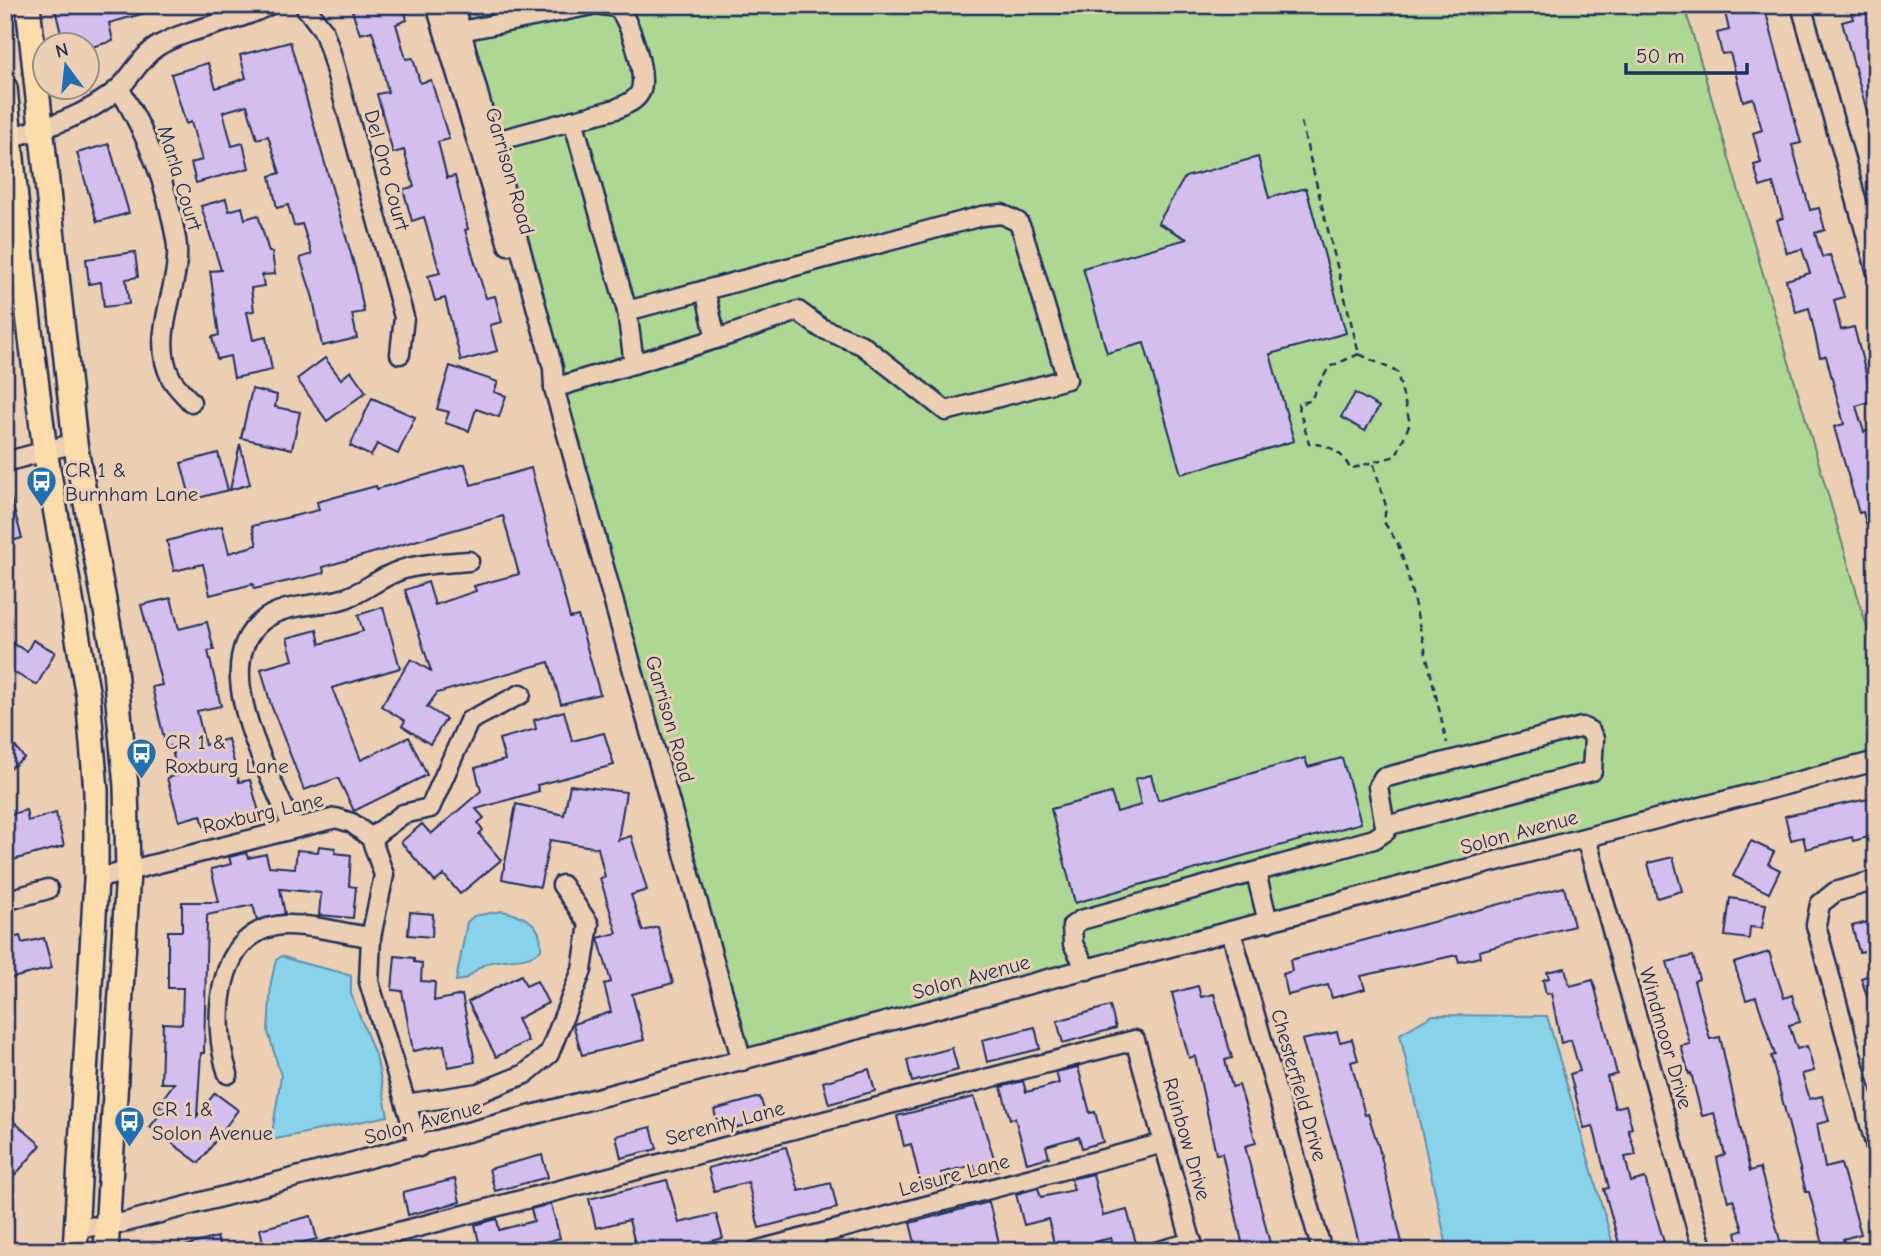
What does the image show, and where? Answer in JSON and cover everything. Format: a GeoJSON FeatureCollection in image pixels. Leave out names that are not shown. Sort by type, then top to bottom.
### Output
{"type":"FeatureCollection","features":[{"type":"Feature","properties":{"kind":"main road"},"geometry":{"type":"LineString","coordinates":[[28,5],[75,443],[114,663],[127,786],[128,871],[106,1251]]}},
{"type":"Feature","properties":{"kind":"main road"},"geometry":{"type":"LineString","coordinates":[[5,88],[15,292],[88,696],[96,791],[96,879],[75,1251]]}},
{"type":"Feature","properties":{"kind":"street"},"geometry":{"type":"LineString","coordinates":[[8,138],[40,130],[89,109],[120,88],[155,48],[177,36],[242,17],[269,5]]}},
{"type":"Feature","properties":{"kind":"street","name":"Del Oro Court"},"geometry":{"type":"LineString","coordinates":[[304,5],[323,30],[330,50],[404,317],[400,354]]}},
{"type":"Feature","properties":{"kind":"street","name":"Garrison Road"},"geometry":{"type":"LineString","coordinates":[[436,5],[543,370],[554,388]]}},
{"type":"Feature","properties":{"kind":"street","name":"Garrison Road"},"geometry":{"type":"LineString","coordinates":[[454,5],[553,368],[554,388],[742,1061]]}},
{"type":"Feature","properties":{"kind":"street"},"geometry":{"type":"LineString","coordinates":[[461,31],[593,5]]}},
{"type":"Feature","properties":{"kind":"street"},"geometry":{"type":"LineString","coordinates":[[492,142],[616,109],[634,100],[640,91],[642,78],[629,24],[617,7],[602,5]]}},
{"type":"Feature","properties":{"kind":"street"},"geometry":{"type":"LineString","coordinates":[[1801,5],[1876,269]]}},
{"type":"Feature","properties":{"kind":"street","name":"Marla Court"},"geometry":{"type":"LineString","coordinates":[[120,88],[148,142],[176,238],[177,257],[164,325],[166,357],[170,377],[191,402]]}},
{"type":"Feature","properties":{"kind":"street"},"geometry":{"type":"LineString","coordinates":[[573,120],[627,311],[634,364]]}},
{"type":"Feature","properties":{"kind":"street"},"geometry":{"type":"LineString","coordinates":[[554,388],[716,339],[799,310],[821,328],[862,345],[946,411],[1067,379],[1022,230],[1018,222],[1002,214],[982,216],[627,311]]}},
{"type":"Feature","properties":{"kind":"street"},"geometry":{"type":"LineString","coordinates":[[705,290],[716,339]]}},
{"type":"Feature","properties":{"kind":"street"},"geometry":{"type":"LineString","coordinates":[[5,462],[75,443]]}},
{"type":"Feature","properties":{"kind":"street"},"geometry":{"type":"LineString","coordinates":[[292,827],[246,714],[238,675],[244,642],[262,620],[280,611],[342,600],[401,569],[469,561]]}},
{"type":"Feature","properties":{"kind":"street"},"geometry":{"type":"LineString","coordinates":[[419,1147],[369,982],[371,937],[384,875],[371,838],[402,814],[430,808],[469,721],[521,694]]}},
{"type":"Feature","properties":{"kind":"street"},"geometry":{"type":"LineString","coordinates":[[1087,970],[1073,944],[1071,929],[1076,922],[1354,846],[1382,834],[1386,826],[1378,788],[1383,778],[1582,727],[1587,727],[1594,740],[1592,771],[1386,826]]}},
{"type":"Feature","properties":{"kind":"street","name":"Solon Avenue"},"geometry":{"type":"LineString","coordinates":[[77,1226],[107,1227],[419,1147],[1876,761]]}},
{"type":"Feature","properties":{"kind":"street","name":"Roxburg Lane"},"geometry":{"type":"LineString","coordinates":[[96,879],[335,818],[352,823],[371,838]]}},
{"type":"Feature","properties":{"kind":"street","name":"Windmoor Drive"},"geometry":{"type":"LineString","coordinates":[[1586,838],[1703,1251]]}},
{"type":"Feature","properties":{"kind":"street"},"geometry":{"type":"LineString","coordinates":[[1256,873],[1268,922]]}},
{"type":"Feature","properties":{"kind":"street"},"geometry":{"type":"LineString","coordinates":[[1876,880],[1835,892],[1820,904],[1816,925],[1876,1147]]}},
{"type":"Feature","properties":{"kind":"street"},"geometry":{"type":"LineString","coordinates":[[405,1104],[478,1093],[525,1074],[549,1054],[582,970],[589,923],[562,885]]}},
{"type":"Feature","properties":{"kind":"street"},"geometry":{"type":"LineString","coordinates":[[5,901],[48,889]]}},
{"type":"Feature","properties":{"kind":"street"},"geometry":{"type":"LineString","coordinates":[[228,1074],[222,1056],[222,987],[230,959],[252,934],[285,925],[371,937]]}},
{"type":"Feature","properties":{"kind":"street","name":"Chesterfield Drive"},"geometry":{"type":"LineString","coordinates":[[1231,931],[1322,1251]]}},
{"type":"Feature","properties":{"kind":"street","name":"Rainbow Drive"},"geometry":{"type":"LineString","coordinates":[[1135,1040],[1193,1246]]}},
{"type":"Feature","properties":{"kind":"street","name":"Serenity Lane"},"geometry":{"type":"LineString","coordinates":[[326,1251],[1135,1040]]}},
{"type":"Feature","properties":{"kind":"street","name":"Leisure Lane"},"geometry":{"type":"LineString","coordinates":[[755,1251],[1164,1143]]}},
{"type":"Feature","properties":{"kind":"street"},"geometry":{"type":"LineString","coordinates":[[1159,1251],[1193,1246]]}},
{"type":"Feature","properties":{"kind":"path"},"geometry":{"type":"LineString","coordinates":[[1301,122],[1359,354]]}},
{"type":"Feature","properties":{"kind":"path"},"geometry":{"type":"LineString","coordinates":[[1359,354],[1396,372],[1410,423],[1396,456],[1350,469],[1345,457],[1322,443],[1309,444],[1298,404],[1310,401],[1329,367],[1359,354]]}},
{"type":"Feature","properties":{"kind":"path"},"geometry":{"type":"LineString","coordinates":[[1373,462],[1386,506],[1384,522],[1398,544],[1406,568],[1452,760]]}},
{"type":"Feature","properties":{"kind":"green space"},"geometry":{"type":"Polygon","coordinates":[[[485,5],[1684,5],[1876,658],[1876,751],[747,1048],[562,386],[561,366],[465,13],[476,15],[474,8],[485,5]]]}},
{"type":"Feature","properties":{"kind":"water"},"geometry":{"type":"Polygon","coordinates":[[[502,911],[525,918],[536,927],[541,950],[528,957],[485,964],[465,979],[456,981],[467,922],[474,916],[502,911]]]}},
{"type":"Feature","properties":{"kind":"water"},"geometry":{"type":"Polygon","coordinates":[[[282,956],[351,976],[351,994],[377,1060],[388,1116],[271,1140],[281,1076],[268,1032],[271,982],[276,960],[282,956]]]}},
{"type":"Feature","properties":{"kind":"water"},"geometry":{"type":"Polygon","coordinates":[[[1433,1015],[1547,1016],[1615,1251],[1448,1251],[1400,1034],[1433,1015]]]}},
{"type":"Feature","properties":{"kind":"building"},"geometry":{"type":"Polygon","coordinates":[[[71,5],[160,5],[160,9],[109,23],[113,41],[102,44],[102,32],[61,32],[55,9],[71,5]]]}},
{"type":"Feature","properties":{"kind":"building"},"geometry":{"type":"Polygon","coordinates":[[[369,5],[403,5],[407,20],[396,24],[406,59],[413,58],[420,83],[431,80],[449,139],[438,142],[447,178],[455,176],[468,229],[465,230],[486,298],[495,296],[502,322],[490,325],[497,351],[461,361],[445,298],[435,301],[428,276],[440,273],[424,217],[412,221],[403,189],[414,187],[404,150],[393,153],[377,94],[388,92],[372,31],[360,34],[352,11],[369,5]]]}},
{"type":"Feature","properties":{"kind":"building"},"geometry":{"type":"Polygon","coordinates":[[[1751,5],[1753,12],[1765,9],[1801,143],[1792,145],[1810,210],[1819,208],[1825,230],[1815,233],[1822,257],[1830,255],[1844,297],[1834,300],[1841,330],[1854,327],[1873,401],[1856,406],[1864,432],[1876,428],[1876,543],[1872,544],[1863,512],[1859,513],[1834,427],[1844,424],[1826,356],[1820,357],[1809,308],[1796,312],[1786,280],[1810,273],[1802,249],[1787,253],[1777,220],[1783,218],[1773,183],[1760,187],[1754,165],[1761,163],[1753,133],[1762,130],[1753,98],[1743,101],[1730,53],[1722,54],[1717,33],[1729,30],[1724,8],[1751,5]]]}},
{"type":"Feature","properties":{"kind":"building"},"geometry":{"type":"Polygon","coordinates":[[[1876,5],[1876,125],[1871,126],[1842,22],[1853,19],[1850,8],[1876,5]]]}},
{"type":"Feature","properties":{"kind":"building"},"geometry":{"type":"Polygon","coordinates":[[[290,42],[357,275],[364,312],[352,314],[357,338],[322,346],[313,298],[300,258],[312,254],[302,224],[294,226],[288,205],[277,208],[270,176],[280,173],[268,136],[257,139],[247,105],[223,112],[232,146],[243,143],[249,168],[196,183],[191,163],[202,160],[191,122],[186,124],[171,74],[208,63],[216,88],[246,78],[240,55],[290,42]]]}},
{"type":"Feature","properties":{"kind":"building"},"geometry":{"type":"Polygon","coordinates":[[[109,144],[129,213],[97,222],[77,153],[109,144]]]}},
{"type":"Feature","properties":{"kind":"building"},"geometry":{"type":"Polygon","coordinates":[[[1258,157],[1269,198],[1306,188],[1346,333],[1270,354],[1294,441],[1181,474],[1144,343],[1107,353],[1083,268],[1187,239],[1158,223],[1185,177],[1258,157]]]}},
{"type":"Feature","properties":{"kind":"building"},"geometry":{"type":"Polygon","coordinates":[[[226,199],[229,211],[242,207],[245,219],[258,215],[269,252],[272,252],[275,274],[262,275],[264,286],[251,288],[254,311],[247,312],[253,340],[266,337],[272,370],[234,378],[230,356],[217,359],[212,337],[219,335],[210,271],[221,270],[201,206],[226,199]]]}},
{"type":"Feature","properties":{"kind":"building"},"geometry":{"type":"Polygon","coordinates":[[[135,252],[138,277],[126,279],[129,304],[104,307],[101,282],[89,284],[86,259],[135,252]]]}},
{"type":"Feature","properties":{"kind":"building"},"geometry":{"type":"Polygon","coordinates":[[[325,358],[341,379],[351,371],[366,392],[327,421],[297,379],[325,358]]]}},
{"type":"Feature","properties":{"kind":"building"},"geometry":{"type":"Polygon","coordinates":[[[450,366],[498,382],[494,392],[506,396],[499,417],[476,409],[469,431],[445,423],[449,412],[437,409],[450,366]]]}},
{"type":"Feature","properties":{"kind":"building"},"geometry":{"type":"Polygon","coordinates":[[[252,389],[277,395],[275,407],[300,412],[292,449],[241,438],[252,389]]]}},
{"type":"Feature","properties":{"kind":"building"},"geometry":{"type":"Polygon","coordinates":[[[1355,393],[1379,407],[1365,431],[1341,417],[1355,393]]]}},
{"type":"Feature","properties":{"kind":"building"},"geometry":{"type":"Polygon","coordinates":[[[372,398],[415,417],[398,454],[377,444],[371,456],[350,446],[372,398]]]}},
{"type":"Feature","properties":{"kind":"building"},"geometry":{"type":"Polygon","coordinates":[[[240,444],[250,484],[230,490],[240,444]]]}},
{"type":"Feature","properties":{"kind":"building"},"geometry":{"type":"Polygon","coordinates":[[[218,453],[228,490],[191,500],[181,463],[218,453]]]}},
{"type":"Feature","properties":{"kind":"building"},"geometry":{"type":"Polygon","coordinates":[[[465,464],[471,485],[531,468],[570,618],[578,616],[600,694],[561,704],[549,662],[437,693],[427,707],[446,719],[430,744],[402,726],[405,721],[381,706],[411,659],[431,671],[405,590],[428,582],[435,605],[476,591],[474,586],[519,574],[503,516],[323,567],[324,573],[254,589],[253,584],[210,595],[203,564],[174,571],[167,541],[222,526],[229,553],[257,545],[252,526],[319,510],[317,502],[376,486],[377,489],[465,464]]]}},
{"type":"Feature","properties":{"kind":"building"},"geometry":{"type":"Polygon","coordinates":[[[9,492],[22,538],[5,543],[5,493],[9,492]]]}},
{"type":"Feature","properties":{"kind":"building"},"geometry":{"type":"Polygon","coordinates":[[[171,598],[179,629],[207,622],[214,650],[208,651],[221,706],[197,711],[205,745],[228,739],[239,782],[250,780],[259,812],[204,826],[201,815],[179,821],[167,778],[178,775],[171,746],[166,747],[152,687],[162,685],[141,605],[171,598]]]}},
{"type":"Feature","properties":{"kind":"building"},"geometry":{"type":"Polygon","coordinates":[[[383,607],[400,668],[332,688],[361,760],[409,737],[427,775],[354,811],[338,778],[304,790],[271,705],[261,669],[293,660],[287,638],[317,630],[320,644],[363,631],[358,615],[383,607]]]}},
{"type":"Feature","properties":{"kind":"building"},"geometry":{"type":"Polygon","coordinates":[[[33,640],[55,652],[37,685],[5,668],[5,658],[13,644],[27,651],[33,640]]]}},
{"type":"Feature","properties":{"kind":"building"},"geometry":{"type":"Polygon","coordinates":[[[564,711],[572,741],[604,733],[614,765],[537,785],[539,791],[476,809],[484,818],[478,823],[483,830],[479,834],[501,860],[460,894],[444,875],[435,882],[401,842],[422,824],[431,834],[481,791],[475,768],[505,760],[499,739],[536,729],[534,720],[564,711]]]}},
{"type":"Feature","properties":{"kind":"building"},"geometry":{"type":"Polygon","coordinates":[[[5,733],[24,758],[5,772],[5,733]]]}},
{"type":"Feature","properties":{"kind":"building"},"geometry":{"type":"Polygon","coordinates":[[[1305,758],[1308,767],[1342,758],[1361,823],[1075,903],[1051,809],[1111,793],[1117,812],[1141,805],[1135,779],[1151,775],[1158,800],[1305,758]]]}},
{"type":"Feature","properties":{"kind":"building"},"geometry":{"type":"Polygon","coordinates":[[[570,785],[626,792],[618,840],[631,836],[647,890],[631,895],[643,931],[658,927],[673,983],[632,994],[644,1040],[582,1055],[573,1024],[611,1012],[604,984],[611,982],[598,938],[617,933],[600,878],[605,877],[598,848],[550,840],[540,887],[502,879],[516,804],[564,815],[570,785]]]}},
{"type":"Feature","properties":{"kind":"building"},"geometry":{"type":"Polygon","coordinates":[[[1873,798],[1876,835],[1853,841],[1852,837],[1806,849],[1803,837],[1791,840],[1785,816],[1873,798]]]}},
{"type":"Feature","properties":{"kind":"building"},"geometry":{"type":"Polygon","coordinates":[[[26,810],[28,821],[56,813],[64,846],[13,860],[5,816],[26,810]]]}},
{"type":"Feature","properties":{"kind":"building"},"geometry":{"type":"Polygon","coordinates":[[[1751,841],[1774,852],[1768,864],[1780,870],[1769,893],[1733,876],[1751,841]]]}},
{"type":"Feature","properties":{"kind":"building"},"geometry":{"type":"Polygon","coordinates":[[[319,846],[335,848],[335,853],[351,855],[349,886],[356,887],[353,918],[319,915],[321,893],[280,889],[285,914],[257,920],[253,905],[207,915],[204,1053],[201,1053],[197,1116],[215,1093],[238,1110],[199,1163],[150,1127],[164,1109],[158,1105],[174,1083],[161,1083],[163,1023],[182,1024],[183,988],[168,988],[168,931],[182,931],[182,902],[219,902],[211,869],[231,864],[229,857],[246,853],[248,858],[266,854],[269,866],[295,868],[297,850],[318,852],[319,846]]]}},
{"type":"Feature","properties":{"kind":"building"},"geometry":{"type":"Polygon","coordinates":[[[1673,857],[1682,891],[1657,898],[1648,863],[1673,857]]]}},
{"type":"Feature","properties":{"kind":"building"},"geometry":{"type":"Polygon","coordinates":[[[1564,887],[1574,926],[1479,951],[1480,957],[1459,962],[1457,955],[1361,976],[1365,989],[1332,998],[1328,985],[1288,995],[1283,974],[1292,971],[1290,960],[1564,887]]]}},
{"type":"Feature","properties":{"kind":"building"},"geometry":{"type":"Polygon","coordinates":[[[1730,898],[1766,904],[1762,928],[1750,927],[1749,939],[1725,936],[1730,898]]]}},
{"type":"Feature","properties":{"kind":"building"},"geometry":{"type":"Polygon","coordinates":[[[410,912],[433,914],[432,937],[408,935],[410,912]]]}},
{"type":"Feature","properties":{"kind":"building"},"geometry":{"type":"Polygon","coordinates":[[[1876,920],[1876,1015],[1873,1015],[1861,978],[1872,974],[1865,951],[1859,952],[1852,926],[1876,920]]]}},
{"type":"Feature","properties":{"kind":"building"},"geometry":{"type":"Polygon","coordinates":[[[20,936],[22,943],[44,938],[52,968],[8,979],[5,940],[20,936]]]}},
{"type":"Feature","properties":{"kind":"building"},"geometry":{"type":"Polygon","coordinates":[[[1769,952],[1784,998],[1792,995],[1800,1022],[1789,1025],[1797,1049],[1807,1046],[1814,1071],[1802,1074],[1810,1099],[1822,1096],[1829,1121],[1817,1124],[1825,1168],[1841,1164],[1861,1234],[1843,1239],[1846,1251],[1825,1251],[1809,1192],[1806,1192],[1771,1056],[1775,1055],[1756,997],[1746,1000],[1734,963],[1769,952]]]}},
{"type":"Feature","properties":{"kind":"building"},"geometry":{"type":"Polygon","coordinates":[[[395,956],[414,958],[414,962],[422,963],[421,981],[435,982],[434,1001],[462,995],[475,1062],[448,1067],[444,1045],[413,1051],[402,991],[392,990],[395,956]]]}},
{"type":"Feature","properties":{"kind":"building"},"geometry":{"type":"Polygon","coordinates":[[[1693,956],[1699,979],[1694,981],[1710,1039],[1720,1037],[1750,1171],[1760,1168],[1783,1251],[1741,1251],[1736,1233],[1743,1230],[1733,1199],[1728,1201],[1717,1158],[1725,1155],[1721,1139],[1714,1113],[1702,1116],[1691,1073],[1689,1074],[1681,1046],[1690,1044],[1667,962],[1693,956]]]}},
{"type":"Feature","properties":{"kind":"building"},"geometry":{"type":"Polygon","coordinates":[[[1565,968],[1570,986],[1593,980],[1617,1074],[1607,1077],[1615,1108],[1626,1105],[1632,1128],[1628,1129],[1636,1155],[1625,1157],[1631,1182],[1645,1178],[1664,1242],[1643,1248],[1644,1251],[1621,1251],[1604,1189],[1609,1188],[1593,1126],[1584,1128],[1570,1074],[1580,1071],[1571,1040],[1561,1043],[1551,993],[1546,994],[1543,980],[1549,978],[1547,972],[1565,968]]]}},
{"type":"Feature","properties":{"kind":"building"},"geometry":{"type":"Polygon","coordinates":[[[521,975],[526,986],[537,981],[548,1003],[517,1019],[528,1041],[496,1057],[468,1002],[521,975]]]}},
{"type":"Feature","properties":{"kind":"building"},"geometry":{"type":"Polygon","coordinates":[[[1198,986],[1201,997],[1214,994],[1232,1058],[1225,1060],[1232,1087],[1239,1085],[1250,1121],[1256,1143],[1245,1146],[1272,1251],[1244,1251],[1222,1153],[1216,1154],[1195,1056],[1189,1058],[1172,993],[1198,986]]]}},
{"type":"Feature","properties":{"kind":"building"},"geometry":{"type":"Polygon","coordinates":[[[1110,1006],[1116,1028],[1063,1043],[1057,1021],[1110,1006]]]}},
{"type":"Feature","properties":{"kind":"building"},"geometry":{"type":"Polygon","coordinates":[[[1035,1027],[1040,1049],[987,1062],[982,1040],[1035,1027]]]}},
{"type":"Feature","properties":{"kind":"building"},"geometry":{"type":"Polygon","coordinates":[[[1337,1032],[1340,1042],[1352,1039],[1358,1060],[1351,1062],[1365,1115],[1368,1114],[1379,1148],[1404,1251],[1361,1251],[1335,1149],[1302,1040],[1337,1032]]]}},
{"type":"Feature","properties":{"kind":"building"},"geometry":{"type":"Polygon","coordinates":[[[952,1048],[958,1070],[912,1082],[907,1060],[952,1048]]]}},
{"type":"Feature","properties":{"kind":"building"},"geometry":{"type":"Polygon","coordinates":[[[1078,1067],[1090,1113],[1095,1112],[1103,1142],[1082,1148],[1079,1137],[1063,1141],[1046,1146],[1049,1157],[1027,1163],[1015,1118],[1010,1119],[1001,1087],[1023,1081],[1026,1092],[1043,1088],[1059,1083],[1056,1072],[1078,1067]]]}},
{"type":"Feature","properties":{"kind":"building"},"geometry":{"type":"Polygon","coordinates":[[[869,1069],[875,1091],[829,1104],[823,1082],[869,1069]]]}},
{"type":"Feature","properties":{"kind":"building"},"geometry":{"type":"Polygon","coordinates":[[[760,1097],[767,1119],[720,1132],[714,1110],[760,1097]]]}},
{"type":"Feature","properties":{"kind":"building"},"geometry":{"type":"Polygon","coordinates":[[[974,1097],[998,1170],[976,1176],[974,1165],[941,1173],[944,1184],[922,1189],[911,1144],[904,1146],[897,1116],[974,1097]]]}},
{"type":"Feature","properties":{"kind":"building"},"geometry":{"type":"Polygon","coordinates":[[[5,1114],[41,1145],[5,1187],[5,1114]]]}},
{"type":"Feature","properties":{"kind":"building"},"geometry":{"type":"Polygon","coordinates":[[[651,1127],[657,1149],[621,1158],[616,1136],[651,1127]]]}},
{"type":"Feature","properties":{"kind":"building"},"geometry":{"type":"Polygon","coordinates":[[[786,1147],[799,1191],[831,1183],[837,1208],[759,1228],[748,1182],[714,1191],[708,1168],[786,1147]]]}},
{"type":"Feature","properties":{"kind":"building"},"geometry":{"type":"Polygon","coordinates":[[[542,1155],[548,1177],[495,1191],[489,1169],[542,1155]]]}},
{"type":"Feature","properties":{"kind":"building"},"geometry":{"type":"Polygon","coordinates":[[[1093,1174],[1103,1216],[1127,1210],[1136,1243],[1114,1249],[1111,1238],[1078,1246],[1079,1251],[1056,1251],[1048,1219],[1024,1225],[1016,1194],[1038,1188],[1041,1197],[1074,1190],[1071,1179],[1093,1174]]]}},
{"type":"Feature","properties":{"kind":"building"},"geometry":{"type":"Polygon","coordinates":[[[455,1179],[460,1202],[408,1215],[403,1192],[455,1179]]]}},
{"type":"Feature","properties":{"kind":"building"},"geometry":{"type":"Polygon","coordinates":[[[667,1180],[679,1223],[716,1214],[723,1238],[675,1251],[637,1251],[629,1220],[596,1228],[589,1199],[667,1180]]]}},
{"type":"Feature","properties":{"kind":"building"},"geometry":{"type":"Polygon","coordinates":[[[989,1202],[1001,1251],[928,1251],[927,1244],[916,1247],[910,1223],[989,1202]]]}},
{"type":"Feature","properties":{"kind":"building"},"geometry":{"type":"Polygon","coordinates":[[[551,1204],[560,1238],[511,1251],[481,1251],[475,1225],[497,1219],[499,1230],[534,1221],[531,1209],[551,1204]]]}},
{"type":"Feature","properties":{"kind":"building"},"geometry":{"type":"Polygon","coordinates":[[[311,1216],[317,1239],[265,1251],[260,1229],[311,1216]]]}},
{"type":"Feature","properties":{"kind":"building"},"geometry":{"type":"Polygon","coordinates":[[[217,1237],[221,1251],[183,1251],[182,1247],[217,1237]]]}},
{"type":"Feature","properties":{"kind":"place","name":"CR 1 & Burnham Lane"},"geometry":{"type":"Point","coordinates":[42,509]}},
{"type":"Feature","properties":{"kind":"place","name":"CR 1 & Roxburg Lane"},"geometry":{"type":"Point","coordinates":[142,781]}},
{"type":"Feature","properties":{"kind":"place","name":"CR 1 & Solon Avenue"},"geometry":{"type":"Point","coordinates":[129,1148]}}]}
